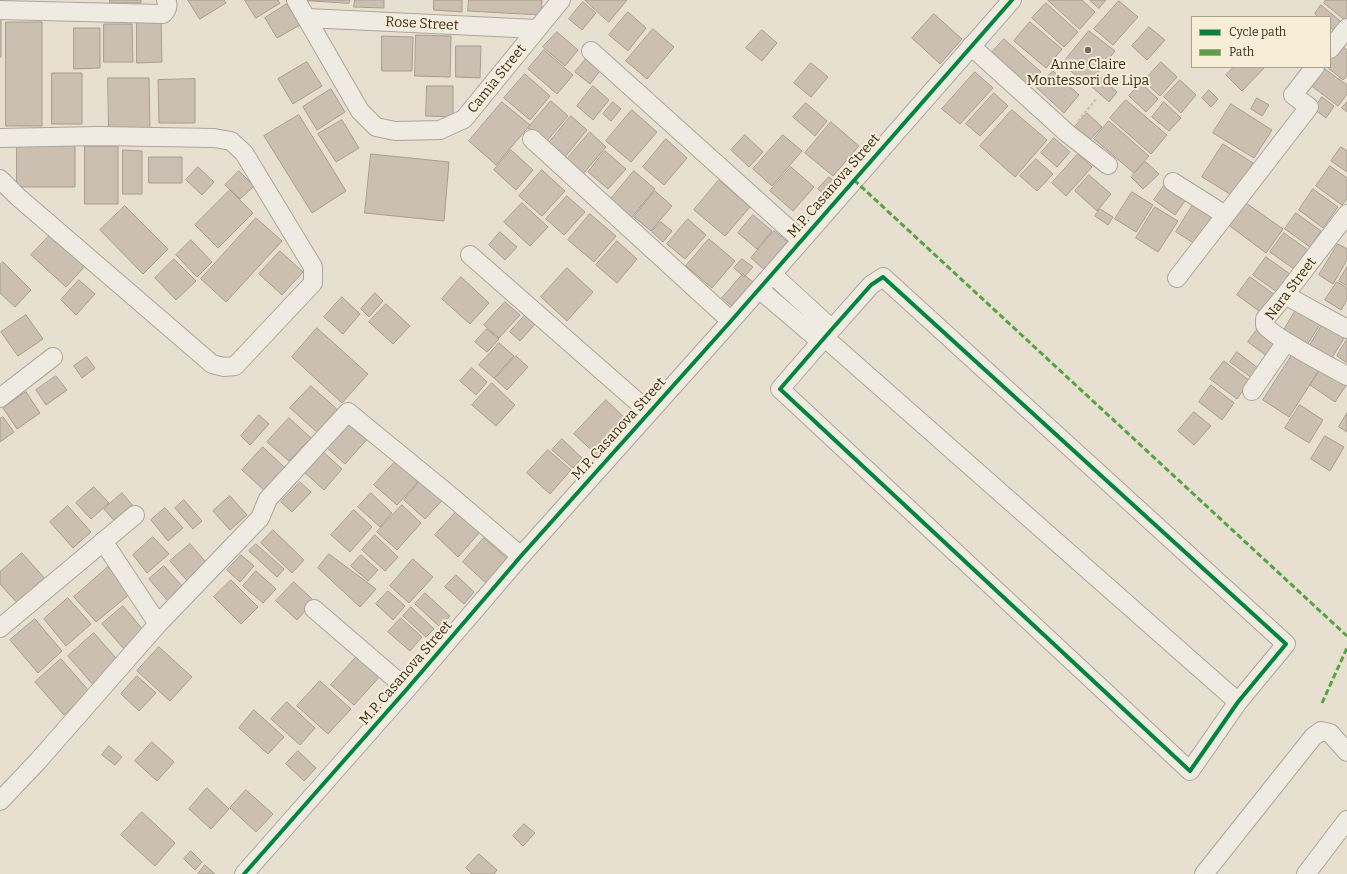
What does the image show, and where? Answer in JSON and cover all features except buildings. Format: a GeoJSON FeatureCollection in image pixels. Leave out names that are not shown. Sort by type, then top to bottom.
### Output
{"type":"FeatureCollection","features":[{"type":"Feature","properties":{"kind":"street"},"geometry":{"type":"LineString","coordinates":[[0,10],[163,14],[167,9],[166,0]]}},
{"type":"Feature","properties":{"kind":"street","name":"Camia Street"},"geometry":{"type":"LineString","coordinates":[[296,0],[360,111],[376,127],[395,131],[440,130],[464,119],[561,0]]}},
{"type":"Feature","properties":{"kind":"street","name":"M.P. Casanova Street"},"geometry":{"type":"LineString","coordinates":[[244,874],[407,689],[521,556],[731,321],[1012,0]]}},
{"type":"Feature","properties":{"kind":"street","name":"Rose Street"},"geometry":{"type":"LineString","coordinates":[[307,18],[537,29]]}},
{"type":"Feature","properties":{"kind":"street"},"geometry":{"type":"LineString","coordinates":[[1331,48],[1347,28]]}},
{"type":"Feature","properties":{"kind":"street"},"geometry":{"type":"LineString","coordinates":[[972,46],[1067,133],[1108,166]]}},
{"type":"Feature","properties":{"kind":"street"},"geometry":{"type":"LineString","coordinates":[[591,51],[801,240]]}},
{"type":"Feature","properties":{"kind":"street"},"geometry":{"type":"LineString","coordinates":[[1177,278],[1309,107],[1293,96],[1314,68]]}},
{"type":"Feature","properties":{"kind":"street"},"geometry":{"type":"LineString","coordinates":[[0,138],[98,136],[214,138],[231,141],[244,152],[313,267],[313,283],[235,366],[224,367],[212,364],[18,198],[0,179]]}},
{"type":"Feature","properties":{"kind":"street"},"geometry":{"type":"LineString","coordinates":[[532,139],[731,321]]}},
{"type":"Feature","properties":{"kind":"street"},"geometry":{"type":"LineString","coordinates":[[1173,182],[1225,215]]}},
{"type":"Feature","properties":{"kind":"street","name":"Nara Street"},"geometry":{"type":"LineString","coordinates":[[1347,214],[1340,236],[1285,295],[1265,319],[1265,325],[1269,330],[1286,342],[1347,376]]}},
{"type":"Feature","properties":{"kind":"street"},"geometry":{"type":"LineString","coordinates":[[470,255],[649,412]]}},
{"type":"Feature","properties":{"kind":"street"},"geometry":{"type":"LineString","coordinates":[[772,274],[825,336]]}},
{"type":"Feature","properties":{"kind":"street"},"geometry":{"type":"LineString","coordinates":[[883,277],[1286,644],[1238,702],[1190,771],[780,389],[825,336],[871,286],[883,277]]}},
{"type":"Feature","properties":{"kind":"street"},"geometry":{"type":"LineString","coordinates":[[758,289],[825,336],[1238,702]]}},
{"type":"Feature","properties":{"kind":"street"},"geometry":{"type":"LineString","coordinates":[[1285,295],[1347,330]]}},
{"type":"Feature","properties":{"kind":"street"},"geometry":{"type":"LineString","coordinates":[[1252,391],[1286,342]]}},
{"type":"Feature","properties":{"kind":"street"},"geometry":{"type":"LineString","coordinates":[[0,398],[53,357]]}},
{"type":"Feature","properties":{"kind":"street"},"geometry":{"type":"LineString","coordinates":[[0,801],[38,761],[158,624],[260,518],[268,499],[348,412],[521,556]]}},
{"type":"Feature","properties":{"kind":"street"},"geometry":{"type":"LineString","coordinates":[[0,628],[135,514]]}},
{"type":"Feature","properties":{"kind":"street"},"geometry":{"type":"LineString","coordinates":[[103,541],[158,624]]}},
{"type":"Feature","properties":{"kind":"street"},"geometry":{"type":"LineString","coordinates":[[314,609],[407,689]]}},
{"type":"Feature","properties":{"kind":"street"},"geometry":{"type":"LineString","coordinates":[[1204,874],[1312,737],[1321,731],[1330,733],[1347,752]]}},
{"type":"Feature","properties":{"kind":"street"},"geometry":{"type":"LineString","coordinates":[[1306,874],[1347,820]]}},
{"type":"Feature","properties":{"kind":"path"},"geometry":{"type":"LineString","coordinates":[[1067,133],[1097,98]]}},
{"type":"Feature","properties":{"kind":"marked path"},"geometry":{"type":"LineString","coordinates":[[854,180],[1347,636]]}},
{"type":"Feature","properties":{"kind":"marked path"},"geometry":{"type":"LineString","coordinates":[[1322,703],[1347,648]]}},
{"type":"Feature","properties":{"kind":"cycle path"},"geometry":{"type":"LineString","coordinates":[[244,874],[407,689],[521,556],[731,321],[1012,0]]}},
{"type":"Feature","properties":{"kind":"cycle path"},"geometry":{"type":"LineString","coordinates":[[883,277],[1286,644],[1238,702],[1190,771],[780,389],[871,285],[883,277]]}},
{"type":"Feature","properties":{"kind":"place","name":"Anne Claire Montessori de Lipa"},"geometry":{"type":"Point","coordinates":[1088,50]}}]}
